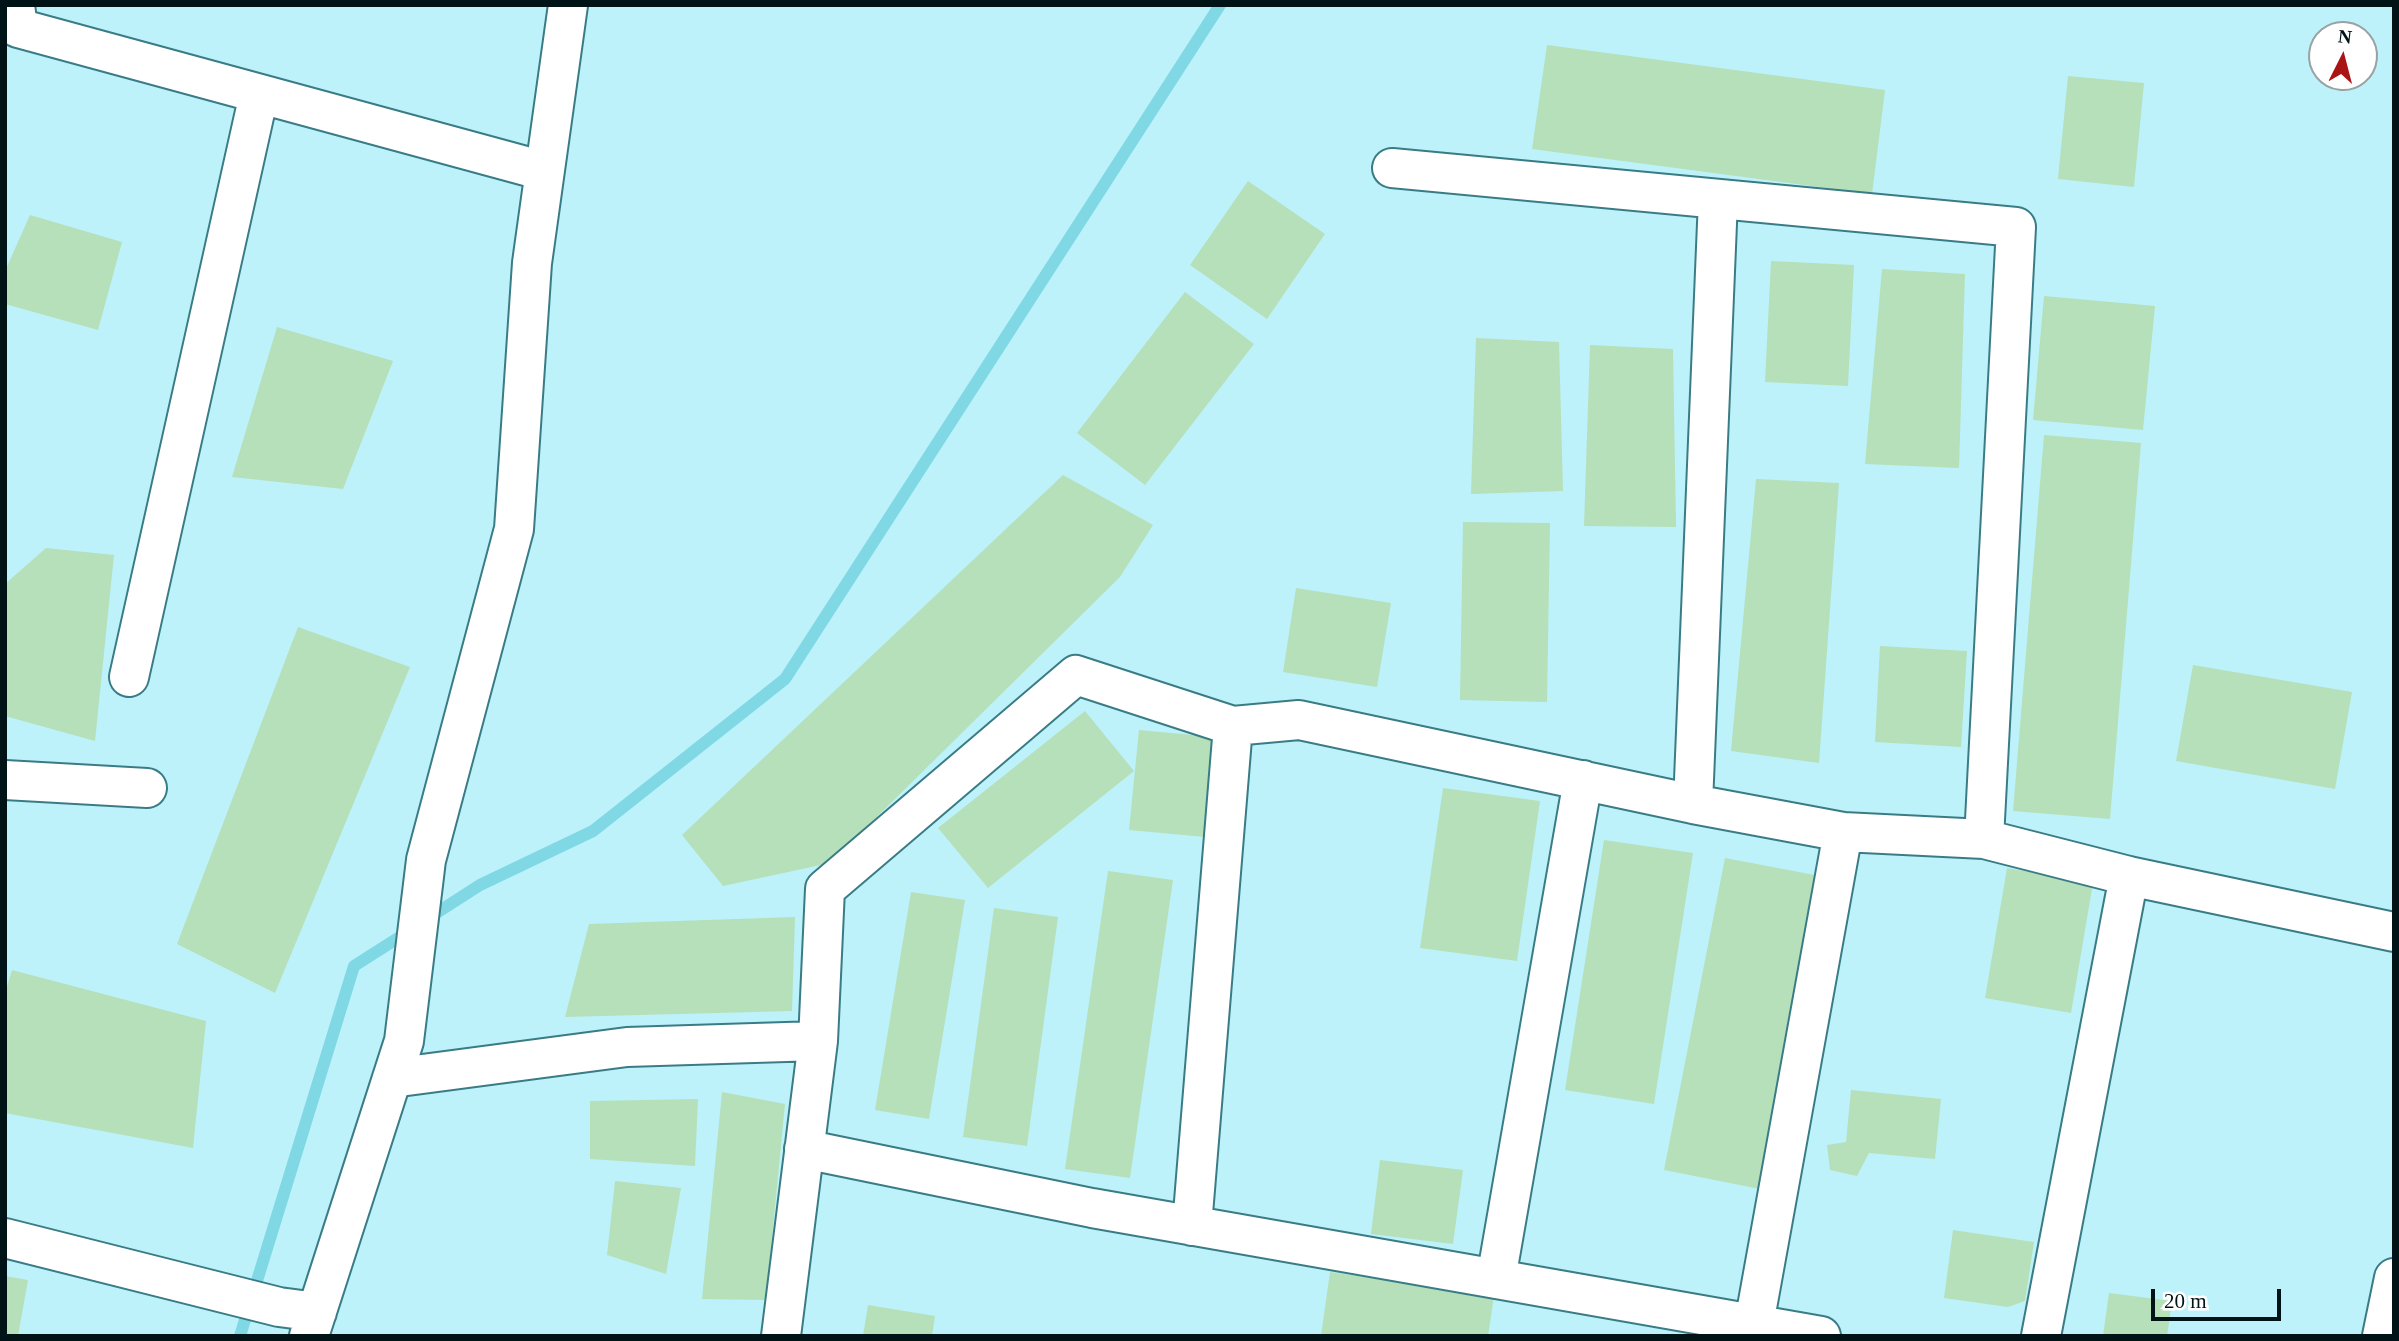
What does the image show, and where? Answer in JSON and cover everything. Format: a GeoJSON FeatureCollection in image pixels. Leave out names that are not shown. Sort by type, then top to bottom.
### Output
{"type":"FeatureCollection","features":[{"type":"Feature","properties":{"kind":"street"},"geometry":{"type":"LineString","coordinates":[[15,5],[18,28],[544,171]]}},
{"type":"Feature","properties":{"kind":"street"},"geometry":{"type":"LineString","coordinates":[[5,1238],[279,1307],[313,1324],[404,1041],[426,860],[514,529],[532,263],[568,5]]}},
{"type":"Feature","properties":{"kind":"street"},"geometry":{"type":"LineString","coordinates":[[129,677],[259,94]]}},
{"type":"Feature","properties":{"kind":"street"},"geometry":{"type":"LineString","coordinates":[[1392,169],[2016,227],[1984,839]]}},
{"type":"Feature","properties":{"kind":"street"},"geometry":{"type":"LineString","coordinates":[[1693,804],[1718,199]]}},
{"type":"Feature","properties":{"kind":"street"},"geometry":{"type":"LineString","coordinates":[[781,1336],[818,1041],[825,888],[1076,675],[1233,726],[1299,720],[1693,804],[1843,832],[1984,839],[2129,876],[2394,932]]}},
{"type":"Feature","properties":{"kind":"street"},"geometry":{"type":"LineString","coordinates":[[1192,1226],[1233,726]]}},
{"type":"Feature","properties":{"kind":"street"},"geometry":{"type":"LineString","coordinates":[[5,780],[147,788]]}},
{"type":"Feature","properties":{"kind":"street"},"geometry":{"type":"LineString","coordinates":[[1496,1279],[1583,780]]}},
{"type":"Feature","properties":{"kind":"street"},"geometry":{"type":"LineString","coordinates":[[1754,1324],[1843,832]]}},
{"type":"Feature","properties":{"kind":"street"},"geometry":{"type":"LineString","coordinates":[[2041,1336],[2129,876]]}},
{"type":"Feature","properties":{"kind":"street"},"geometry":{"type":"LineString","coordinates":[[392,1078],[627,1048],[818,1041]]}},
{"type":"Feature","properties":{"kind":"street"},"geometry":{"type":"LineString","coordinates":[[804,1149],[1192,1226],[1821,1336]]}},
{"type":"Feature","properties":{"kind":"street"},"geometry":{"type":"LineString","coordinates":[[2382,1336],[2394,1278]]}},
{"type":"Feature","properties":{"kind":"building"},"geometry":{"type":"Polygon","coordinates":[[[1547,45],[1885,90],[1872,194],[1532,149],[1547,45]]]}},
{"type":"Feature","properties":{"kind":"building"},"geometry":{"type":"Polygon","coordinates":[[[2068,76],[2144,83],[2134,187],[2058,179],[2068,76]]]}},
{"type":"Feature","properties":{"kind":"building"},"geometry":{"type":"Polygon","coordinates":[[[1248,181],[1325,234],[1267,319],[1190,265],[1248,181]]]}},
{"type":"Feature","properties":{"kind":"building"},"geometry":{"type":"Polygon","coordinates":[[[30,215],[122,242],[98,330],[5,304],[5,271],[30,215]]]}},
{"type":"Feature","properties":{"kind":"building"},"geometry":{"type":"Polygon","coordinates":[[[1771,261],[1854,265],[1848,386],[1765,382],[1771,261]]]}},
{"type":"Feature","properties":{"kind":"building"},"geometry":{"type":"Polygon","coordinates":[[[1882,269],[1965,274],[1959,468],[1865,464],[1882,269]]]}},
{"type":"Feature","properties":{"kind":"building"},"geometry":{"type":"Polygon","coordinates":[[[1185,292],[1254,344],[1145,485],[1077,433],[1185,292]]]}},
{"type":"Feature","properties":{"kind":"building"},"geometry":{"type":"Polygon","coordinates":[[[2044,296],[2155,306],[2143,430],[2033,420],[2044,296]]]}},
{"type":"Feature","properties":{"kind":"building"},"geometry":{"type":"Polygon","coordinates":[[[277,327],[393,361],[343,489],[232,477],[277,327]]]}},
{"type":"Feature","properties":{"kind":"building"},"geometry":{"type":"Polygon","coordinates":[[[1476,338],[1559,342],[1563,491],[1471,494],[1476,338]]]}},
{"type":"Feature","properties":{"kind":"building"},"geometry":{"type":"Polygon","coordinates":[[[1590,345],[1673,349],[1676,527],[1584,526],[1590,345]]]}},
{"type":"Feature","properties":{"kind":"building"},"geometry":{"type":"Polygon","coordinates":[[[2044,435],[2141,443],[2110,819],[2013,811],[2044,435]]]}},
{"type":"Feature","properties":{"kind":"building"},"geometry":{"type":"Polygon","coordinates":[[[1063,475],[1153,525],[1120,577],[830,863],[723,886],[682,835],[1063,475]]]}},
{"type":"Feature","properties":{"kind":"building"},"geometry":{"type":"Polygon","coordinates":[[[1756,479],[1839,483],[1819,763],[1731,751],[1756,479]]]}},
{"type":"Feature","properties":{"kind":"building"},"geometry":{"type":"Polygon","coordinates":[[[1463,522],[1550,523],[1547,702],[1460,700],[1463,522]]]}},
{"type":"Feature","properties":{"kind":"building"},"geometry":{"type":"Polygon","coordinates":[[[46,548],[114,555],[95,741],[5,716],[5,584],[46,548]]]}},
{"type":"Feature","properties":{"kind":"building"},"geometry":{"type":"Polygon","coordinates":[[[1296,588],[1391,603],[1377,687],[1283,672],[1296,588]]]}},
{"type":"Feature","properties":{"kind":"building"},"geometry":{"type":"Polygon","coordinates":[[[298,627],[410,667],[275,993],[177,944],[298,627]]]}},
{"type":"Feature","properties":{"kind":"building"},"geometry":{"type":"Polygon","coordinates":[[[1880,646],[1967,651],[1961,747],[1875,742],[1880,646]]]}},
{"type":"Feature","properties":{"kind":"building"},"geometry":{"type":"Polygon","coordinates":[[[2193,665],[2352,692],[2335,789],[2176,761],[2193,665]]]}},
{"type":"Feature","properties":{"kind":"building"},"geometry":{"type":"Polygon","coordinates":[[[1085,711],[1134,771],[988,888],[938,828],[1085,711]]]}},
{"type":"Feature","properties":{"kind":"building"},"geometry":{"type":"Polygon","coordinates":[[[1139,730],[1214,737],[1205,837],[1129,830],[1139,730]]]}},
{"type":"Feature","properties":{"kind":"building"},"geometry":{"type":"Polygon","coordinates":[[[1443,788],[1540,801],[1517,961],[1420,948],[1443,788]]]}},
{"type":"Feature","properties":{"kind":"building"},"geometry":{"type":"Polygon","coordinates":[[[1604,840],[1693,853],[1654,1104],[1565,1090],[1604,840]]]}},
{"type":"Feature","properties":{"kind":"building"},"geometry":{"type":"Polygon","coordinates":[[[1725,858],[1820,876],[1760,1189],[1664,1170],[1725,858]]]}},
{"type":"Feature","properties":{"kind":"building"},"geometry":{"type":"Polygon","coordinates":[[[2007,868],[2093,883],[2071,1013],[1985,998],[2007,868]]]}},
{"type":"Feature","properties":{"kind":"building"},"geometry":{"type":"Polygon","coordinates":[[[1108,871],[1173,880],[1130,1178],[1065,1169],[1108,871]]]}},
{"type":"Feature","properties":{"kind":"building"},"geometry":{"type":"Polygon","coordinates":[[[911,892],[965,900],[929,1119],[875,1110],[911,892]]]}},
{"type":"Feature","properties":{"kind":"building"},"geometry":{"type":"Polygon","coordinates":[[[994,908],[1058,917],[1027,1146],[963,1137],[994,908]]]}},
{"type":"Feature","properties":{"kind":"building"},"geometry":{"type":"Polygon","coordinates":[[[795,917],[792,1011],[565,1017],[589,924],[795,917]]]}},
{"type":"Feature","properties":{"kind":"building"},"geometry":{"type":"Polygon","coordinates":[[[12,970],[206,1021],[193,1148],[5,1113],[5,993],[12,970]]]}},
{"type":"Feature","properties":{"kind":"building"},"geometry":{"type":"Polygon","coordinates":[[[1851,1090],[1941,1099],[1935,1159],[1869,1153],[1857,1176],[1830,1170],[1827,1145],[1846,1142],[1851,1090]]]}},
{"type":"Feature","properties":{"kind":"building"},"geometry":{"type":"Polygon","coordinates":[[[722,1092],[785,1104],[766,1300],[702,1299],[722,1092]]]}},
{"type":"Feature","properties":{"kind":"building"},"geometry":{"type":"Polygon","coordinates":[[[698,1099],[695,1166],[590,1159],[590,1101],[698,1099]]]}},
{"type":"Feature","properties":{"kind":"building"},"geometry":{"type":"Polygon","coordinates":[[[1380,1160],[1463,1170],[1453,1244],[1371,1234],[1380,1160]]]}},
{"type":"Feature","properties":{"kind":"building"},"geometry":{"type":"Polygon","coordinates":[[[615,1181],[681,1188],[666,1274],[607,1255],[615,1181]]]}},
{"type":"Feature","properties":{"kind":"building"},"geometry":{"type":"Polygon","coordinates":[[[1953,1230],[2034,1242],[2025,1301],[2008,1307],[1944,1298],[1953,1230]]]}},
{"type":"Feature","properties":{"kind":"building"},"geometry":{"type":"Polygon","coordinates":[[[1330,1272],[1494,1296],[1488,1336],[1321,1336],[1330,1272]]]}},
{"type":"Feature","properties":{"kind":"building"},"geometry":{"type":"Polygon","coordinates":[[[5,1276],[28,1280],[18,1336],[5,1336],[5,1276]]]}},
{"type":"Feature","properties":{"kind":"building"},"geometry":{"type":"Polygon","coordinates":[[[2109,1293],[2172,1301],[2167,1336],[2103,1336],[2109,1293]]]}},
{"type":"Feature","properties":{"kind":"building"},"geometry":{"type":"Polygon","coordinates":[[[868,1305],[935,1316],[932,1336],[863,1336],[868,1305]]]}},
{"type":"Feature","properties":{"kind":"waterway"},"geometry":{"type":"LineString","coordinates":[[427,919],[480,885],[593,831],[785,679],[1220,5]]}},
{"type":"Feature","properties":{"kind":"waterway"},"geometry":{"type":"LineString","coordinates":[[240,1336],[354,966],[409,931]]}}]}
